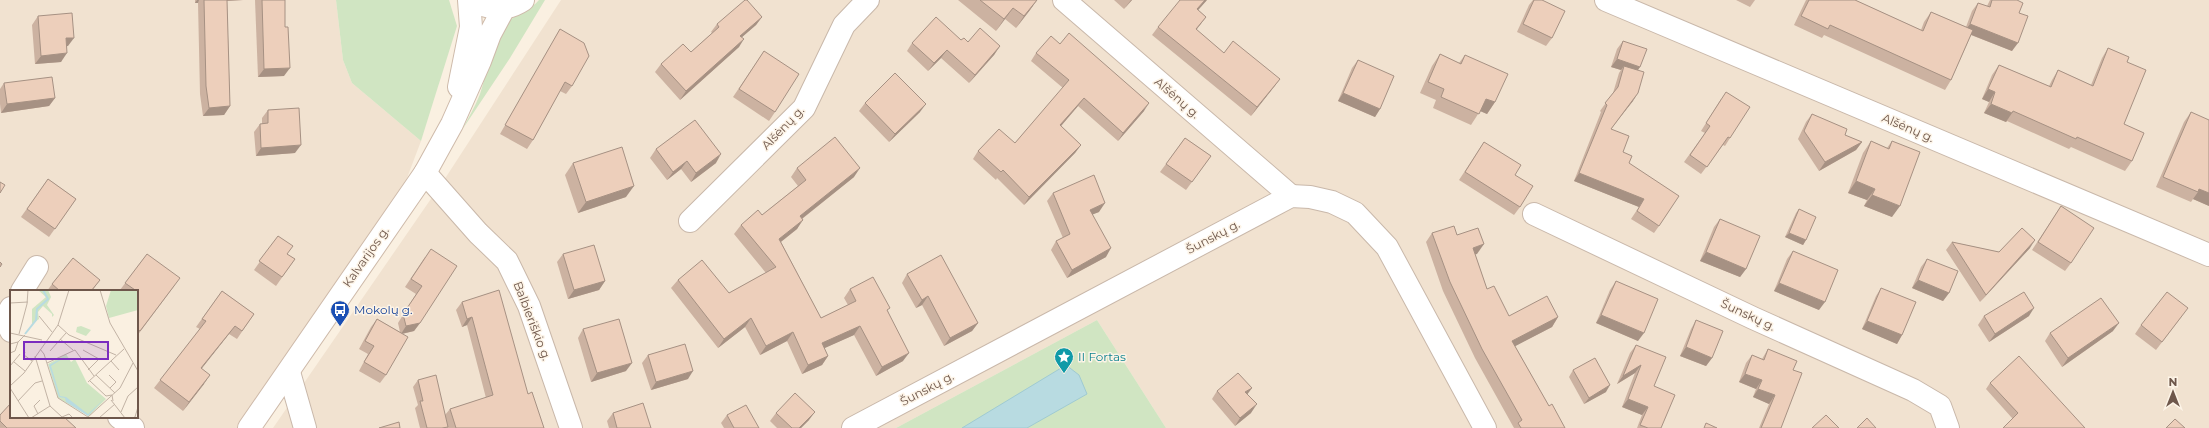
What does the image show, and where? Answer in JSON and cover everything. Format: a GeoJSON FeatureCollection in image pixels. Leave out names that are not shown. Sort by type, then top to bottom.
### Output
{"type":"FeatureCollection","features":[{"type":"Feature","properties":{"kind":"street","name":"Kalvarijos g."},"geometry":{"type":"LineString","coordinates":[[452,124],[471,27],[469,0]]}},
{"type":"Feature","properties":{"kind":"street"},"geometry":{"type":"LineString","coordinates":[[475,0],[491,8],[513,4]]}},
{"type":"Feature","properties":{"kind":"street","name":"Alšėnų g."},"geometry":{"type":"LineString","coordinates":[[690,221],[804,108],[844,25],[868,0]]}},
{"type":"Feature","properties":{"kind":"street","name":"Alšėnų g."},"geometry":{"type":"LineString","coordinates":[[1064,0],[1291,196]]}},
{"type":"Feature","properties":{"kind":"street","name":"Alšėnų g."},"geometry":{"type":"LineString","coordinates":[[1606,0],[2209,255]]}},
{"type":"Feature","properties":{"kind":"street","name":"Kalvarijos g."},"geometry":{"type":"LineString","coordinates":[[249,428],[425,173],[452,124],[480,61],[490,34],[513,4]]}},
{"type":"Feature","properties":{"kind":"street","name":"Balbieriškio g."},"geometry":{"type":"LineString","coordinates":[[425,173],[478,233],[507,261],[529,306],[571,428]]}},
{"type":"Feature","properties":{"kind":"street"},"geometry":{"type":"LineString","coordinates":[[1291,196],[1332,202],[1356,213],[1387,247],[1485,428]]}},
{"type":"Feature","properties":{"kind":"street","name":"Šunskų g."},"geometry":{"type":"LineString","coordinates":[[853,428],[1291,196]]}},
{"type":"Feature","properties":{"kind":"street","name":"Šunskų g."},"geometry":{"type":"LineString","coordinates":[[1534,214],[1746,315],[1913,390],[1940,406],[1948,428]]}},
{"type":"Feature","properties":{"kind":"street"},"geometry":{"type":"LineString","coordinates":[[23,290],[36,267]]}},
{"type":"Feature","properties":{"kind":"street"},"geometry":{"type":"LineString","coordinates":[[10,310],[5,318],[10,329]]}},
{"type":"Feature","properties":{"kind":"street"},"geometry":{"type":"LineString","coordinates":[[289,372],[304,428]]}},
{"type":"Feature","properties":{"kind":"street"},"geometry":{"type":"LineString","coordinates":[[120,418],[133,428]]}},
{"type":"Feature","properties":{"kind":"shaded area"},"geometry":{"type":"Polygon","coordinates":[[[0,0],[336,0],[343,60],[352,83],[421,141],[407,178],[237,428],[0,428],[0,0]]]}},
{"type":"Feature","properties":{"kind":"shaded area"},"geometry":{"type":"Polygon","coordinates":[[[561,0],[2209,0],[2209,428],[1166,428],[1097,320],[896,428],[273,428],[446,177],[561,0]]]}},
{"type":"Feature","properties":{"kind":"green space"},"geometry":{"type":"Polygon","coordinates":[[[336,0],[449,0],[457,26],[421,141],[352,83],[343,60],[336,0]]]}},
{"type":"Feature","properties":{"kind":"green space"},"geometry":{"type":"Polygon","coordinates":[[[539,0],[545,0],[510,58],[462,130],[480,94],[493,49],[500,32],[509,21],[539,0]]]}},
{"type":"Feature","properties":{"kind":"green space","name":"II Fortas"},"geometry":{"type":"Polygon","coordinates":[[[1097,320],[1166,428],[896,428],[1097,320]]]}},
{"type":"Feature","properties":{"kind":"water"},"geometry":{"type":"Polygon","coordinates":[[[1066,365],[1079,375],[1087,394],[1027,428],[962,428],[1066,365]]]}},
{"type":"Feature","properties":{"kind":"building"},"geometry":{"type":"Polygon","coordinates":[[[204,0],[227,0],[230,106],[209,108],[206,86],[204,0]]]}},
{"type":"Feature","properties":{"kind":"building"},"geometry":{"type":"Polygon","coordinates":[[[262,0],[285,0],[285,27],[288,27],[290,68],[264,69],[262,0]]]}},
{"type":"Feature","properties":{"kind":"building"},"geometry":{"type":"Polygon","coordinates":[[[745,0],[747,0],[762,17],[740,36],[744,39],[686,91],[661,64],[683,44],[691,52],[719,27],[717,24],[745,0]]]}},
{"type":"Feature","properties":{"kind":"building"},"geometry":{"type":"Polygon","coordinates":[[[980,0],[1037,0],[1024,16],[1013,8],[1004,19],[980,0]]]}},
{"type":"Feature","properties":{"kind":"building"},"geometry":{"type":"Polygon","coordinates":[[[1180,0],[1205,0],[1197,9],[1206,17],[1196,29],[1224,53],[1233,41],[1280,79],[1257,107],[1158,27],[1180,0]]]}},
{"type":"Feature","properties":{"kind":"building"},"geometry":{"type":"Polygon","coordinates":[[[1534,0],[1542,0],[1565,11],[1552,38],[1523,24],[1534,0]]]}},
{"type":"Feature","properties":{"kind":"building"},"geometry":{"type":"Polygon","coordinates":[[[1809,0],[1855,0],[1923,31],[1931,12],[1973,30],[1951,80],[1830,25],[1828,29],[1801,16],[1809,0]]]}},
{"type":"Feature","properties":{"kind":"building"},"geometry":{"type":"Polygon","coordinates":[[[1992,0],[2017,0],[2023,3],[2019,13],[2028,16],[2018,43],[1970,24],[1978,3],[1990,7],[1992,0]]]}},
{"type":"Feature","properties":{"kind":"building"},"geometry":{"type":"Polygon","coordinates":[[[72,13],[74,38],[66,38],[67,53],[41,56],[38,16],[72,13]]]}},
{"type":"Feature","properties":{"kind":"building"},"geometry":{"type":"Polygon","coordinates":[[[936,17],[961,40],[964,38],[968,42],[980,28],[1000,46],[975,75],[947,50],[934,63],[912,43],[936,17]]]}},
{"type":"Feature","properties":{"kind":"building"},"geometry":{"type":"Polygon","coordinates":[[[560,29],[584,43],[589,56],[572,86],[565,82],[533,140],[505,125],[560,29]]]}},
{"type":"Feature","properties":{"kind":"building"},"geometry":{"type":"Polygon","coordinates":[[[1069,33],[1149,103],[1123,133],[1084,98],[1060,125],[1081,145],[1029,197],[1003,170],[1001,172],[978,151],[999,129],[1015,143],[1069,80],[1036,53],[1051,36],[1060,44],[1069,33]]]}},
{"type":"Feature","properties":{"kind":"building"},"geometry":{"type":"Polygon","coordinates":[[[1623,41],[1647,49],[1640,67],[1617,59],[1623,41]]]}},
{"type":"Feature","properties":{"kind":"building"},"geometry":{"type":"Polygon","coordinates":[[[2108,48],[2129,57],[2127,62],[2146,70],[2124,124],[2144,133],[2132,161],[2077,137],[2076,139],[2013,111],[2012,113],[1991,104],[1995,92],[1988,89],[1999,65],[2051,87],[2058,70],[2093,86],[2108,48]]]}},
{"type":"Feature","properties":{"kind":"building"},"geometry":{"type":"Polygon","coordinates":[[[764,51],[799,74],[775,112],[739,89],[764,51]]]}},
{"type":"Feature","properties":{"kind":"building"},"geometry":{"type":"Polygon","coordinates":[[[1440,54],[1461,64],[1465,55],[1508,74],[1495,102],[1486,99],[1479,114],[1441,97],[1444,89],[1428,82],[1440,54]]]}},
{"type":"Feature","properties":{"kind":"building"},"geometry":{"type":"Polygon","coordinates":[[[1358,60],[1394,76],[1380,109],[1343,93],[1358,60]]]}},
{"type":"Feature","properties":{"kind":"building"},"geometry":{"type":"Polygon","coordinates":[[[1624,66],[1644,72],[1638,93],[1611,129],[1629,136],[1623,152],[1632,156],[1629,163],[1679,196],[1659,226],[1637,211],[1644,199],[1579,173],[1607,105],[1605,103],[1618,87],[1624,66]]]}},
{"type":"Feature","properties":{"kind":"building"},"geometry":{"type":"Polygon","coordinates":[[[895,73],[926,104],[895,134],[865,103],[895,73]]]}},
{"type":"Feature","properties":{"kind":"building"},"geometry":{"type":"Polygon","coordinates":[[[52,77],[55,98],[7,104],[4,83],[52,77]]]}},
{"type":"Feature","properties":{"kind":"building"},"geometry":{"type":"Polygon","coordinates":[[[1726,92],[1750,107],[1730,138],[1728,137],[1707,167],[1690,155],[1710,126],[1706,123],[1726,92]]]}},
{"type":"Feature","properties":{"kind":"building"},"geometry":{"type":"Polygon","coordinates":[[[299,108],[301,145],[261,148],[260,124],[268,123],[268,110],[299,108]]]}},
{"type":"Feature","properties":{"kind":"building"},"geometry":{"type":"Polygon","coordinates":[[[2191,112],[2209,120],[2209,193],[2199,189],[2198,192],[2163,177],[2191,112]]]}},
{"type":"Feature","properties":{"kind":"building"},"geometry":{"type":"Polygon","coordinates":[[[1812,114],[1847,129],[1845,135],[1862,142],[1825,162],[1804,131],[1812,114]]]}},
{"type":"Feature","properties":{"kind":"building"},"geometry":{"type":"Polygon","coordinates":[[[695,120],[721,154],[696,173],[687,161],[673,172],[656,149],[695,120]]]}},
{"type":"Feature","properties":{"kind":"building"},"geometry":{"type":"Polygon","coordinates":[[[835,137],[860,168],[800,216],[803,220],[779,239],[821,318],[856,301],[850,289],[873,277],[890,308],[887,310],[909,353],[882,367],[860,326],[822,343],[828,356],[808,365],[793,332],[766,346],[751,318],[724,339],[678,280],[702,260],[729,293],[776,267],[741,225],[758,210],[762,215],[806,180],[797,168],[835,137]]]}},
{"type":"Feature","properties":{"kind":"building"},"geometry":{"type":"Polygon","coordinates":[[[1185,138],[1211,156],[1192,182],[1166,164],[1185,138]]]}},
{"type":"Feature","properties":{"kind":"building"},"geometry":{"type":"Polygon","coordinates":[[[1871,141],[1889,149],[1892,141],[1920,152],[1900,206],[1872,195],[1875,189],[1856,181],[1871,141]]]}},
{"type":"Feature","properties":{"kind":"building"},"geometry":{"type":"Polygon","coordinates":[[[1484,142],[1521,165],[1515,175],[1533,186],[1520,207],[1465,172],[1484,142]]]}},
{"type":"Feature","properties":{"kind":"building"},"geometry":{"type":"Polygon","coordinates":[[[622,147],[634,186],[586,202],[573,163],[622,147]]]}},
{"type":"Feature","properties":{"kind":"building"},"geometry":{"type":"Polygon","coordinates":[[[1094,175],[1105,203],[1090,210],[1111,248],[1072,270],[1056,241],[1070,234],[1053,193],[1094,175]]]}},
{"type":"Feature","properties":{"kind":"building"},"geometry":{"type":"Polygon","coordinates":[[[48,179],[76,199],[55,229],[27,209],[48,179]]]}},
{"type":"Feature","properties":{"kind":"building"},"geometry":{"type":"Polygon","coordinates":[[[0,182],[5,185],[0,193],[0,182]]]}},
{"type":"Feature","properties":{"kind":"building"},"geometry":{"type":"Polygon","coordinates":[[[2061,206],[2094,228],[2071,263],[2038,242],[2061,206]]]}},
{"type":"Feature","properties":{"kind":"building"},"geometry":{"type":"Polygon","coordinates":[[[1799,209],[1816,217],[1806,240],[1789,233],[1799,209]]]}},
{"type":"Feature","properties":{"kind":"building"},"geometry":{"type":"Polygon","coordinates":[[[1720,219],[1760,236],[1746,269],[1706,252],[1720,219]]]}},
{"type":"Feature","properties":{"kind":"building"},"geometry":{"type":"Polygon","coordinates":[[[1454,226],[1457,235],[1478,228],[1484,244],[1473,248],[1487,289],[1494,286],[1509,316],[1547,296],[1558,317],[1512,341],[1549,406],[1552,404],[1565,428],[1521,428],[1518,423],[1522,420],[1482,349],[1450,282],[1432,233],[1454,226]]]}},
{"type":"Feature","properties":{"kind":"building"},"geometry":{"type":"Polygon","coordinates":[[[2022,228],[2035,240],[1986,295],[1952,242],[1999,252],[2022,228]]]}},
{"type":"Feature","properties":{"kind":"building"},"geometry":{"type":"Polygon","coordinates":[[[278,236],[293,246],[287,254],[295,259],[282,277],[259,261],[278,236]]]}},
{"type":"Feature","properties":{"kind":"building"},"geometry":{"type":"Polygon","coordinates":[[[594,245],[605,281],[574,290],[563,254],[594,245]]]}},
{"type":"Feature","properties":{"kind":"building"},"geometry":{"type":"Polygon","coordinates":[[[431,249],[457,266],[420,323],[406,326],[403,314],[422,286],[411,279],[431,249]]]}},
{"type":"Feature","properties":{"kind":"building"},"geometry":{"type":"Polygon","coordinates":[[[1793,251],[1838,270],[1825,302],[1779,283],[1793,251]]]}},
{"type":"Feature","properties":{"kind":"building"},"geometry":{"type":"Polygon","coordinates":[[[147,254],[180,278],[140,331],[138,330],[138,290],[135,290],[125,283],[147,254]]]}},
{"type":"Feature","properties":{"kind":"building"},"geometry":{"type":"Polygon","coordinates":[[[941,255],[978,323],[950,338],[928,296],[922,300],[907,274],[941,255]]]}},
{"type":"Feature","properties":{"kind":"building"},"geometry":{"type":"Polygon","coordinates":[[[73,258],[100,280],[92,290],[59,290],[52,284],[73,258]]]}},
{"type":"Feature","properties":{"kind":"building"},"geometry":{"type":"Polygon","coordinates":[[[1927,259],[1958,271],[1949,293],[1918,280],[1927,259]]]}},
{"type":"Feature","properties":{"kind":"building"},"geometry":{"type":"Polygon","coordinates":[[[1616,281],[1658,299],[1644,333],[1601,315],[1616,281]]]}},
{"type":"Feature","properties":{"kind":"building"},"geometry":{"type":"Polygon","coordinates":[[[1881,288],[1916,302],[1902,335],[1867,321],[1881,288]]]}},
{"type":"Feature","properties":{"kind":"building"},"geometry":{"type":"Polygon","coordinates":[[[499,290],[528,394],[532,392],[544,428],[456,428],[450,409],[493,395],[472,317],[467,319],[462,302],[499,290]]]}},
{"type":"Feature","properties":{"kind":"building"},"geometry":{"type":"Polygon","coordinates":[[[222,291],[254,314],[242,331],[235,326],[201,368],[210,375],[189,402],[160,380],[206,321],[202,319],[222,291]]]}},
{"type":"Feature","properties":{"kind":"building"},"geometry":{"type":"Polygon","coordinates":[[[2024,292],[2034,308],[1995,334],[1984,316],[2024,292]]]}},
{"type":"Feature","properties":{"kind":"building"},"geometry":{"type":"Polygon","coordinates":[[[2167,292],[2188,308],[2162,342],[2141,325],[2167,292]]]}},
{"type":"Feature","properties":{"kind":"building"},"geometry":{"type":"Polygon","coordinates":[[[2101,298],[2119,323],[2068,358],[2050,333],[2101,298]]]}},
{"type":"Feature","properties":{"kind":"building"},"geometry":{"type":"Polygon","coordinates":[[[377,319],[408,337],[386,375],[364,362],[374,346],[365,341],[377,319]]]}},
{"type":"Feature","properties":{"kind":"building"},"geometry":{"type":"Polygon","coordinates":[[[619,319],[632,363],[597,373],[583,329],[619,319]]]}},
{"type":"Feature","properties":{"kind":"building"},"geometry":{"type":"Polygon","coordinates":[[[1696,320],[1723,331],[1712,358],[1686,347],[1696,320]]]}},
{"type":"Feature","properties":{"kind":"building"},"geometry":{"type":"Polygon","coordinates":[[[685,344],[693,371],[656,382],[648,355],[685,344]]]}},
{"type":"Feature","properties":{"kind":"building"},"geometry":{"type":"Polygon","coordinates":[[[1636,345],[1666,357],[1654,386],[1675,395],[1661,428],[1648,428],[1640,425],[1648,407],[1628,399],[1641,365],[1623,376],[1636,345]]]}},
{"type":"Feature","properties":{"kind":"building"},"geometry":{"type":"Polygon","coordinates":[[[1768,349],[1797,361],[1793,370],[1802,373],[1781,428],[1761,428],[1775,395],[1758,389],[1762,380],[1745,374],[1752,355],[1764,360],[1768,349]]]}},
{"type":"Feature","properties":{"kind":"building"},"geometry":{"type":"Polygon","coordinates":[[[2019,356],[2085,428],[2003,428],[2018,413],[1990,383],[2019,356]]]}},
{"type":"Feature","properties":{"kind":"building"},"geometry":{"type":"Polygon","coordinates":[[[1595,358],[1610,385],[1589,398],[1573,370],[1595,358]]]}},
{"type":"Feature","properties":{"kind":"building"},"geometry":{"type":"Polygon","coordinates":[[[1238,373],[1252,388],[1245,392],[1257,404],[1240,418],[1217,391],[1238,373]]]}},
{"type":"Feature","properties":{"kind":"building"},"geometry":{"type":"Polygon","coordinates":[[[436,375],[448,427],[427,428],[420,401],[423,401],[418,380],[436,375]]]}},
{"type":"Feature","properties":{"kind":"building"},"geometry":{"type":"Polygon","coordinates":[[[795,393],[815,412],[799,428],[792,428],[776,413],[795,393]]]}},
{"type":"Feature","properties":{"kind":"building"},"geometry":{"type":"Polygon","coordinates":[[[643,403],[651,428],[617,428],[613,413],[643,403]]]}},
{"type":"Feature","properties":{"kind":"building"},"geometry":{"type":"Polygon","coordinates":[[[10,404],[10,418],[65,418],[76,428],[7,428],[0,421],[0,415],[10,404]]]}},
{"type":"Feature","properties":{"kind":"building"},"geometry":{"type":"Polygon","coordinates":[[[746,405],[759,428],[734,428],[727,415],[746,405]]]}},
{"type":"Feature","properties":{"kind":"building"},"geometry":{"type":"Polygon","coordinates":[[[1826,415],[1839,428],[1812,428],[1826,415]]]}},
{"type":"Feature","properties":{"kind":"building"},"geometry":{"type":"Polygon","coordinates":[[[1867,418],[1876,428],[1857,428],[1867,418]]]}},
{"type":"Feature","properties":{"kind":"building"},"geometry":{"type":"Polygon","coordinates":[[[2175,419],[2185,428],[2166,428],[2175,419]]]}},
{"type":"Feature","properties":{"kind":"building"},"geometry":{"type":"Polygon","coordinates":[[[399,422],[400,428],[379,428],[399,422]]]}},
{"type":"Feature","properties":{"kind":"building"},"geometry":{"type":"Polygon","coordinates":[[[1706,423],[1717,428],[1704,428],[1706,423]]]}},
{"type":"Feature","properties":{"kind":"place","name":"Mokolų g."},"geometry":{"type":"Point","coordinates":[340,327]}},
{"type":"Feature","properties":{"kind":"place","name":"II Fortas"},"geometry":{"type":"Point","coordinates":[1064,374]}}]}
